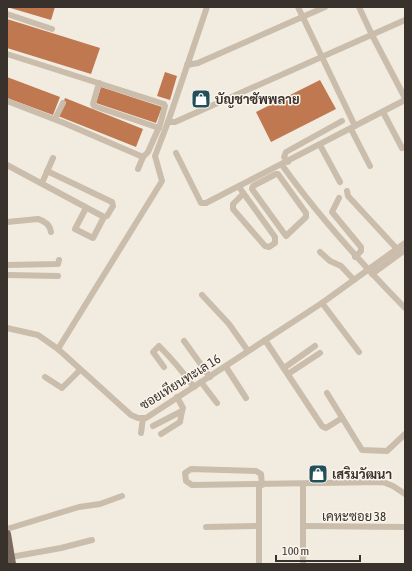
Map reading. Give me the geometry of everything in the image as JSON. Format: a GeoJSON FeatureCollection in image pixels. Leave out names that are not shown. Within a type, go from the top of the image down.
{"type":"FeatureCollection","features":[{"type":"Feature","properties":{"kind":"main road"},"geometry":{"type":"LineString","coordinates":[[7,534],[12,560]]}},
{"type":"Feature","properties":{"kind":"street"},"geometry":{"type":"LineString","coordinates":[[58,349],[162,181],[155,156],[207,7]]}},
{"type":"Feature","properties":{"kind":"street"},"geometry":{"type":"LineString","coordinates":[[298,7],[370,166]]}},
{"type":"Feature","properties":{"kind":"street"},"geometry":{"type":"LineString","coordinates":[[187,65],[198,63],[325,7]]}},
{"type":"Feature","properties":{"kind":"street"},"geometry":{"type":"LineString","coordinates":[[176,153],[203,204],[285,164],[405,99],[359,7]]}},
{"type":"Feature","properties":{"kind":"street"},"geometry":{"type":"LineString","coordinates":[[7,14],[52,29]]}},
{"type":"Feature","properties":{"kind":"street"},"geometry":{"type":"LineString","coordinates":[[168,122],[175,122],[321,59],[405,20]]}},
{"type":"Feature","properties":{"kind":"street"},"geometry":{"type":"LineString","coordinates":[[7,54],[164,104],[166,106],[159,128],[138,169]]}},
{"type":"Feature","properties":{"kind":"street"},"geometry":{"type":"LineString","coordinates":[[99,83],[92,104],[94,106],[159,128]]}},
{"type":"Feature","properties":{"kind":"street"},"geometry":{"type":"LineString","coordinates":[[7,101],[55,119],[143,157]]}},
{"type":"Feature","properties":{"kind":"street"},"geometry":{"type":"LineString","coordinates":[[55,119],[63,103]]}},
{"type":"Feature","properties":{"kind":"street"},"geometry":{"type":"LineString","coordinates":[[383,112],[402,148]]}},
{"type":"Feature","properties":{"kind":"street"},"geometry":{"type":"LineString","coordinates":[[342,121],[286,152],[284,157],[285,164],[293,181],[355,257],[405,308]]}},
{"type":"Feature","properties":{"kind":"street"},"geometry":{"type":"LineString","coordinates":[[320,145],[340,182]]}},
{"type":"Feature","properties":{"kind":"street"},"geometry":{"type":"LineString","coordinates":[[42,183],[53,158]]}},
{"type":"Feature","properties":{"kind":"street"},"geometry":{"type":"LineString","coordinates":[[7,165],[104,217]]}},
{"type":"Feature","properties":{"kind":"street"},"geometry":{"type":"LineString","coordinates":[[47,171],[112,202],[111,209],[107,216],[104,217],[95,237],[91,238],[77,230],[76,227],[86,208]]}},
{"type":"Feature","properties":{"kind":"street"},"geometry":{"type":"LineString","coordinates":[[276,174],[287,186],[306,215],[290,234],[286,236],[252,187],[276,174]]}},
{"type":"Feature","properties":{"kind":"street"},"geometry":{"type":"LineString","coordinates":[[287,186],[293,181]]}},
{"type":"Feature","properties":{"kind":"street"},"geometry":{"type":"LineString","coordinates":[[239,187],[274,237],[275,243],[268,247],[265,246],[233,209],[233,204],[243,194]]}},
{"type":"Feature","properties":{"kind":"street"},"geometry":{"type":"LineString","coordinates":[[347,191],[348,196],[397,249]]}},
{"type":"Feature","properties":{"kind":"street"},"geometry":{"type":"LineString","coordinates":[[339,198],[332,212],[361,247],[361,252],[355,257]]}},
{"type":"Feature","properties":{"kind":"street"},"geometry":{"type":"LineString","coordinates":[[7,222],[38,219],[43,220],[50,227],[51,232]]}},
{"type":"Feature","properties":{"kind":"street"},"geometry":{"type":"LineString","coordinates":[[370,272],[405,243]]}},
{"type":"Feature","properties":{"kind":"street"},"geometry":{"type":"LineString","coordinates":[[370,272],[405,250]]}},
{"type":"Feature","properties":{"kind":"street"},"geometry":{"type":"LineString","coordinates":[[320,252],[330,261],[341,266],[354,280]]}},
{"type":"Feature","properties":{"kind":"street"},"geometry":{"type":"LineString","coordinates":[[7,265],[58,264],[59,260]]}},
{"type":"Feature","properties":{"kind":"street","name":"ซอยเทียนทะเล 16"},"geometry":{"type":"LineString","coordinates":[[7,328],[38,336],[58,349],[131,415],[143,418],[226,367],[354,280],[370,272]]}},
{"type":"Feature","properties":{"kind":"street"},"geometry":{"type":"LineString","coordinates":[[7,275],[58,276]]}},
{"type":"Feature","properties":{"kind":"street"},"geometry":{"type":"LineString","coordinates":[[202,295],[229,324],[248,351]]}},
{"type":"Feature","properties":{"kind":"street"},"geometry":{"type":"LineString","coordinates":[[322,303],[359,352]]}},
{"type":"Feature","properties":{"kind":"street"},"geometry":{"type":"LineString","coordinates":[[265,340],[322,426],[326,428],[342,418]]}},
{"type":"Feature","properties":{"kind":"street"},"geometry":{"type":"LineString","coordinates":[[184,341],[210,377]]}},
{"type":"Feature","properties":{"kind":"street"},"geometry":{"type":"LineString","coordinates":[[164,367],[153,352],[159,346],[172,362],[179,366],[194,387]]}},
{"type":"Feature","properties":{"kind":"street"},"geometry":{"type":"LineString","coordinates":[[284,368],[315,346]]}},
{"type":"Feature","properties":{"kind":"street"},"geometry":{"type":"LineString","coordinates":[[288,374],[320,353]]}},
{"type":"Feature","properties":{"kind":"street"},"geometry":{"type":"LineString","coordinates":[[226,367],[246,398]]}},
{"type":"Feature","properties":{"kind":"street"},"geometry":{"type":"LineString","coordinates":[[46,377],[62,388],[80,370]]}},
{"type":"Feature","properties":{"kind":"street"},"geometry":{"type":"LineString","coordinates":[[201,382],[216,403]]}},
{"type":"Feature","properties":{"kind":"street"},"geometry":{"type":"LineString","coordinates":[[327,393],[362,450],[386,451],[405,434]]}},
{"type":"Feature","properties":{"kind":"street"},"geometry":{"type":"LineString","coordinates":[[161,434],[180,422],[183,408],[177,397]]}},
{"type":"Feature","properties":{"kind":"street"},"geometry":{"type":"LineString","coordinates":[[153,426],[182,411]]}},
{"type":"Feature","properties":{"kind":"street"},"geometry":{"type":"LineString","coordinates":[[141,433],[143,418]]}},
{"type":"Feature","properties":{"kind":"street"},"geometry":{"type":"LineString","coordinates":[[259,564],[259,526],[260,485],[261,474],[256,471],[191,469],[185,473],[186,481],[192,485],[260,485],[383,482],[394,486],[405,494]]}},
{"type":"Feature","properties":{"kind":"street"},"geometry":{"type":"LineString","coordinates":[[303,484],[303,564]]}},
{"type":"Feature","properties":{"kind":"street"},"geometry":{"type":"LineString","coordinates":[[7,529],[79,507],[100,504],[122,496]]}},
{"type":"Feature","properties":{"kind":"street"},"geometry":{"type":"LineString","coordinates":[[206,527],[259,526]]}},
{"type":"Feature","properties":{"kind":"street","name":"เคหะซอย 38"},"geometry":{"type":"LineString","coordinates":[[303,526],[405,527]]}},
{"type":"Feature","properties":{"kind":"street"},"geometry":{"type":"LineString","coordinates":[[12,560],[92,540]]}},
{"type":"Feature","properties":{"kind":"building"},"geometry":{"type":"Polygon","coordinates":[[[7,7],[55,7],[51,20],[7,7]]]}},
{"type":"Feature","properties":{"kind":"building"},"geometry":{"type":"Polygon","coordinates":[[[7,19],[100,48],[91,74],[7,48],[7,19]]]}},
{"type":"Feature","properties":{"kind":"building"},"geometry":{"type":"Polygon","coordinates":[[[165,72],[177,76],[170,100],[157,96],[165,72]]]}},
{"type":"Feature","properties":{"kind":"building"},"geometry":{"type":"Polygon","coordinates":[[[7,77],[60,97],[53,115],[7,98],[7,77]]]}},
{"type":"Feature","properties":{"kind":"building"},"geometry":{"type":"Polygon","coordinates":[[[320,80],[336,109],[271,142],[256,112],[320,80]]]}},
{"type":"Feature","properties":{"kind":"building"},"geometry":{"type":"Polygon","coordinates":[[[101,87],[162,107],[156,123],[96,103],[101,87]]]}},
{"type":"Feature","properties":{"kind":"building"},"geometry":{"type":"Polygon","coordinates":[[[65,98],[143,129],[136,147],[58,116],[65,98]]]}},
{"type":"Feature","properties":{"kind":"place","name":"บัญชาซัพพลาย"},"geometry":{"type":"Point","coordinates":[201,99]}},
{"type":"Feature","properties":{"kind":"place","name":"เสริมวัฒนา"},"geometry":{"type":"Point","coordinates":[318,474]}}]}
